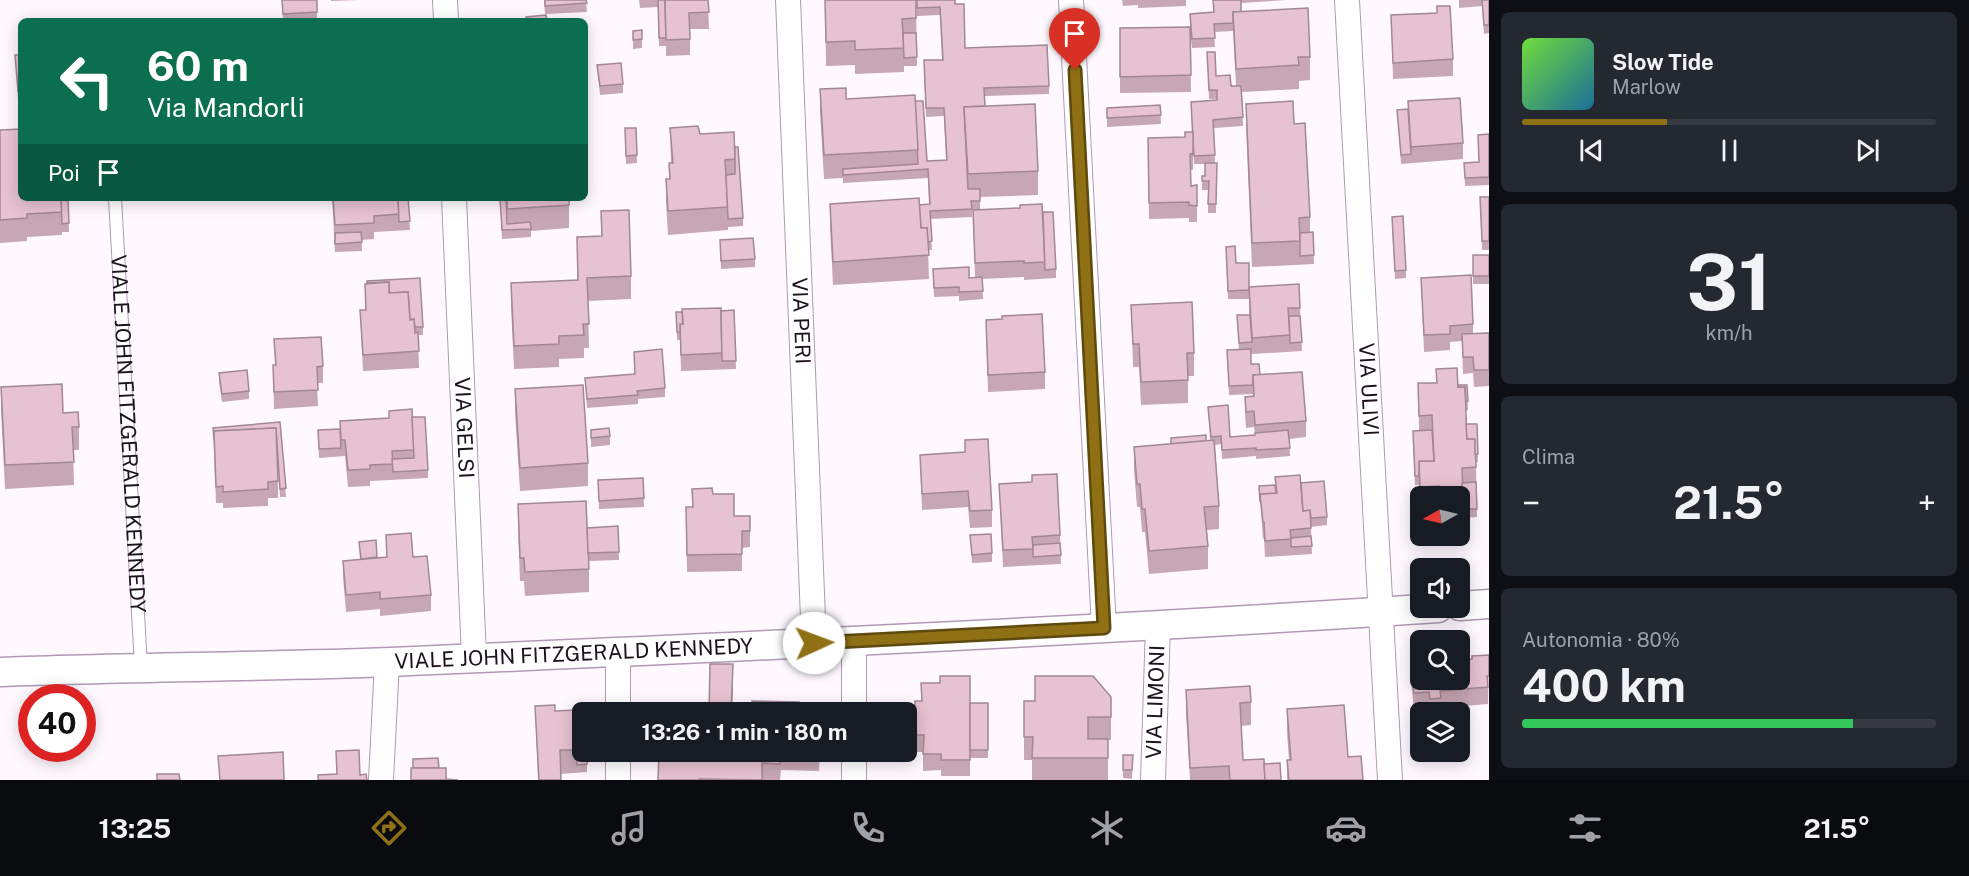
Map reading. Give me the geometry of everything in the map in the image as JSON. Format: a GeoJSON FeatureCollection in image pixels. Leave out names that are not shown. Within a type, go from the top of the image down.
{"type":"FeatureCollection","features":[{"type":"Feature","properties":{"kind":"street"},"geometry":{"type":"LineString","coordinates":[[445,0],[446,18]]}},
{"type":"Feature","properties":{"kind":"street","name":"VIA PERI"},"geometry":{"type":"LineString","coordinates":[[788,0],[814,643]]}},
{"type":"Feature","properties":{"kind":"street"},"geometry":{"type":"LineString","coordinates":[[1071,0],[1104,628]]}},
{"type":"Feature","properties":{"kind":"street","name":"VIA ULIVI"},"geometry":{"type":"LineString","coordinates":[[1347,0],[1390,780]]}},
{"type":"Feature","properties":{"kind":"street","name":"VIA GELSI"},"geometry":{"type":"LineString","coordinates":[[454,201],[474,657]]}},
{"type":"Feature","properties":{"kind":"street"},"geometry":{"type":"LineString","coordinates":[[1470,605],[1489,604]]}},
{"type":"Feature","properties":{"kind":"street","name":"VIALE JOHN FITZGERALD KENNEDY"},"geometry":{"type":"LineString","coordinates":[[0,672],[387,662],[854,641],[1410,609]]}},
{"type":"Feature","properties":{"kind":"street","name":"VIA LIMONI"},"geometry":{"type":"LineString","coordinates":[[1153,780],[1158,625]]}},
{"type":"Feature","properties":{"kind":"street"},"geometry":{"type":"LineString","coordinates":[[854,641],[854,702]]}},
{"type":"Feature","properties":{"kind":"street"},"geometry":{"type":"LineString","coordinates":[[618,651],[618,702]]}},
{"type":"Feature","properties":{"kind":"street"},"geometry":{"type":"LineString","coordinates":[[381,780],[387,662]]}},
{"type":"Feature","properties":{"kind":"street"},"geometry":{"type":"LineString","coordinates":[[618,762],[618,780]]}},
{"type":"Feature","properties":{"kind":"street"},"geometry":{"type":"LineString","coordinates":[[854,762],[854,780]]}},
{"type":"Feature","properties":{"kind":"lane","name":"VIALE JOHN FITZGERALD KENNEDY"},"geometry":{"type":"LineString","coordinates":[[115,201],[141,667]]}},
{"type":"Feature","properties":{"kind":"building"},"geometry":{"type":"Polygon","coordinates":[[[282,0],[317,0],[317,12],[283,14],[282,0]]]}},
{"type":"Feature","properties":{"kind":"building"},"geometry":{"type":"Polygon","coordinates":[[[545,0],[586,0],[587,3],[545,6],[545,0]]]}},
{"type":"Feature","properties":{"kind":"building"},"geometry":{"type":"Polygon","coordinates":[[[658,0],[665,0],[666,38],[659,38],[658,0]]]}},
{"type":"Feature","properties":{"kind":"building"},"geometry":{"type":"Polygon","coordinates":[[[665,0],[708,0],[709,12],[689,13],[690,39],[666,40],[665,0]]]}},
{"type":"Feature","properties":{"kind":"building"},"geometry":{"type":"Polygon","coordinates":[[[825,0],[916,0],[916,18],[902,19],[904,48],[855,50],[855,41],[826,42],[825,0]]]}},
{"type":"Feature","properties":{"kind":"building"},"geometry":{"type":"Polygon","coordinates":[[[917,0],[955,0],[955,4],[964,4],[965,48],[1047,45],[1049,86],[984,88],[985,106],[964,107],[968,189],[980,189],[980,201],[971,201],[972,209],[930,211],[932,241],[928,242],[927,228],[921,228],[919,205],[930,204],[928,169],[843,175],[843,169],[918,164],[915,101],[923,101],[927,161],[947,160],[944,108],[926,108],[924,60],[943,60],[940,7],[917,8],[917,0]]]}},
{"type":"Feature","properties":{"kind":"building"},"geometry":{"type":"Polygon","coordinates":[[[1213,0],[1241,0],[1241,12],[1233,12],[1233,23],[1214,24],[1215,38],[1192,39],[1190,14],[1214,12],[1213,0]]]}},
{"type":"Feature","properties":{"kind":"building"},"geometry":{"type":"Polygon","coordinates":[[[1482,0],[1489,0],[1489,25],[1484,25],[1482,0]]]}},
{"type":"Feature","properties":{"kind":"building"},"geometry":{"type":"Polygon","coordinates":[[[1437,6],[1450,6],[1453,59],[1393,63],[1391,15],[1437,13],[1437,6]]]}},
{"type":"Feature","properties":{"kind":"building"},"geometry":{"type":"Polygon","coordinates":[[[1308,8],[1310,57],[1298,57],[1299,65],[1236,69],[1233,12],[1308,8]]]}},
{"type":"Feature","properties":{"kind":"building"},"geometry":{"type":"Polygon","coordinates":[[[546,15],[547,18],[526,18],[546,15]]]}},
{"type":"Feature","properties":{"kind":"building"},"geometry":{"type":"Polygon","coordinates":[[[1190,27],[1191,75],[1120,77],[1120,28],[1190,27]]]}},
{"type":"Feature","properties":{"kind":"building"},"geometry":{"type":"Polygon","coordinates":[[[642,30],[642,39],[633,40],[633,31],[642,30]]]}},
{"type":"Feature","properties":{"kind":"building"},"geometry":{"type":"Polygon","coordinates":[[[903,33],[916,33],[917,57],[904,58],[903,33]]]}},
{"type":"Feature","properties":{"kind":"building"},"geometry":{"type":"Polygon","coordinates":[[[1207,52],[1215,52],[1216,76],[1230,75],[1231,86],[1241,86],[1243,117],[1213,120],[1215,155],[1194,156],[1191,102],[1217,100],[1217,90],[1209,90],[1207,52]]]}},
{"type":"Feature","properties":{"kind":"building"},"geometry":{"type":"Polygon","coordinates":[[[15,55],[18,55],[18,91],[15,55]]]}},
{"type":"Feature","properties":{"kind":"building"},"geometry":{"type":"Polygon","coordinates":[[[621,63],[623,84],[600,86],[597,65],[621,63]]]}},
{"type":"Feature","properties":{"kind":"building"},"geometry":{"type":"Polygon","coordinates":[[[846,88],[846,99],[915,95],[918,150],[824,155],[820,89],[846,88]]]}},
{"type":"Feature","properties":{"kind":"building"},"geometry":{"type":"Polygon","coordinates":[[[1460,98],[1463,143],[1411,147],[1408,101],[1460,98]]]}},
{"type":"Feature","properties":{"kind":"building"},"geometry":{"type":"Polygon","coordinates":[[[1293,101],[1294,124],[1305,123],[1310,217],[1299,218],[1300,241],[1252,243],[1246,104],[1293,101]]]}},
{"type":"Feature","properties":{"kind":"building"},"geometry":{"type":"Polygon","coordinates":[[[1035,104],[1038,171],[968,174],[964,107],[1035,104]]]}},
{"type":"Feature","properties":{"kind":"building"},"geometry":{"type":"Polygon","coordinates":[[[1160,105],[1161,115],[1107,118],[1107,108],[1160,105]]]}},
{"type":"Feature","properties":{"kind":"building"},"geometry":{"type":"Polygon","coordinates":[[[1408,109],[1411,154],[1401,155],[1397,110],[1408,109]]]}},
{"type":"Feature","properties":{"kind":"building"},"geometry":{"type":"Polygon","coordinates":[[[698,126],[700,134],[734,132],[735,159],[725,160],[728,207],[668,211],[666,179],[670,179],[669,163],[673,163],[670,128],[698,126]]]}},
{"type":"Feature","properties":{"kind":"building"},"geometry":{"type":"Polygon","coordinates":[[[625,128],[636,128],[637,155],[626,156],[625,128]]]}},
{"type":"Feature","properties":{"kind":"building"},"geometry":{"type":"Polygon","coordinates":[[[18,129],[18,201],[61,201],[62,212],[27,214],[27,218],[0,220],[0,130],[18,129]]]}},
{"type":"Feature","properties":{"kind":"building"},"geometry":{"type":"Polygon","coordinates":[[[1185,132],[1193,132],[1193,154],[1190,154],[1191,186],[1197,185],[1197,206],[1189,205],[1189,202],[1149,203],[1148,138],[1185,137],[1185,132]]]}},
{"type":"Feature","properties":{"kind":"building"},"geometry":{"type":"Polygon","coordinates":[[[1489,134],[1489,177],[1465,178],[1464,163],[1479,162],[1478,135],[1489,134]]]}},
{"type":"Feature","properties":{"kind":"building"},"geometry":{"type":"Polygon","coordinates":[[[735,147],[738,147],[743,218],[728,219],[726,175],[735,174],[735,147]]]}},
{"type":"Feature","properties":{"kind":"building"},"geometry":{"type":"Polygon","coordinates":[[[1205,163],[1217,163],[1216,204],[1208,204],[1209,181],[1202,181],[1202,176],[1205,176],[1205,163]]]}},
{"type":"Feature","properties":{"kind":"building"},"geometry":{"type":"Polygon","coordinates":[[[1480,197],[1489,197],[1489,241],[1482,241],[1480,197]]]}},
{"type":"Feature","properties":{"kind":"building"},"geometry":{"type":"Polygon","coordinates":[[[919,198],[921,228],[927,228],[929,255],[833,262],[830,204],[919,198]]]}},
{"type":"Feature","properties":{"kind":"building"},"geometry":{"type":"Polygon","coordinates":[[[61,201],[68,201],[69,223],[62,224],[61,201]]]}},
{"type":"Feature","properties":{"kind":"building"},"geometry":{"type":"Polygon","coordinates":[[[333,201],[398,201],[399,214],[374,216],[374,223],[335,225],[333,201]]]}},
{"type":"Feature","properties":{"kind":"building"},"geometry":{"type":"Polygon","coordinates":[[[398,201],[408,201],[410,221],[399,222],[398,201]]]}},
{"type":"Feature","properties":{"kind":"building"},"geometry":{"type":"Polygon","coordinates":[[[500,201],[506,201],[507,224],[530,222],[531,229],[502,230],[500,201]]]}},
{"type":"Feature","properties":{"kind":"building"},"geometry":{"type":"Polygon","coordinates":[[[507,201],[569,201],[569,205],[507,209],[507,201]]]}},
{"type":"Feature","properties":{"kind":"building"},"geometry":{"type":"Polygon","coordinates":[[[1042,204],[1045,262],[975,263],[973,210],[1020,208],[1020,205],[1042,204]]]}},
{"type":"Feature","properties":{"kind":"building"},"geometry":{"type":"Polygon","coordinates":[[[629,210],[631,276],[587,278],[589,324],[583,324],[584,335],[559,336],[559,344],[514,346],[511,283],[578,280],[577,237],[602,236],[601,211],[629,210]]]}},
{"type":"Feature","properties":{"kind":"building"},"geometry":{"type":"Polygon","coordinates":[[[1043,212],[1053,212],[1056,269],[1045,270],[1043,212]]]}},
{"type":"Feature","properties":{"kind":"building"},"geometry":{"type":"Polygon","coordinates":[[[1403,216],[1406,270],[1395,271],[1392,217],[1403,216]]]}},
{"type":"Feature","properties":{"kind":"building"},"geometry":{"type":"Polygon","coordinates":[[[361,232],[362,242],[335,244],[335,233],[361,232]]]}},
{"type":"Feature","properties":{"kind":"building"},"geometry":{"type":"Polygon","coordinates":[[[1313,232],[1314,255],[1300,256],[1300,233],[1313,232]]]}},
{"type":"Feature","properties":{"kind":"building"},"geometry":{"type":"Polygon","coordinates":[[[753,238],[755,259],[721,261],[720,240],[753,238]]]}},
{"type":"Feature","properties":{"kind":"building"},"geometry":{"type":"Polygon","coordinates":[[[1235,246],[1236,263],[1249,263],[1249,290],[1228,291],[1226,247],[1235,246]]]}},
{"type":"Feature","properties":{"kind":"building"},"geometry":{"type":"Polygon","coordinates":[[[1473,255],[1489,255],[1489,276],[1473,276],[1473,255]]]}},
{"type":"Feature","properties":{"kind":"building"},"geometry":{"type":"Polygon","coordinates":[[[969,267],[969,278],[982,277],[983,291],[959,292],[959,287],[934,288],[933,269],[969,267]]]}},
{"type":"Feature","properties":{"kind":"building"},"geometry":{"type":"Polygon","coordinates":[[[1471,275],[1473,324],[1450,326],[1450,334],[1424,335],[1421,278],[1471,275]]]}},
{"type":"Feature","properties":{"kind":"building"},"geometry":{"type":"Polygon","coordinates":[[[420,278],[423,327],[415,327],[414,319],[410,320],[408,292],[389,293],[389,282],[367,283],[367,281],[420,278]]]}},
{"type":"Feature","properties":{"kind":"building"},"geometry":{"type":"Polygon","coordinates":[[[389,282],[389,293],[408,292],[410,320],[414,319],[415,333],[418,332],[419,351],[363,355],[360,310],[366,310],[365,284],[389,282]]]}},
{"type":"Feature","properties":{"kind":"building"},"geometry":{"type":"Polygon","coordinates":[[[1299,284],[1300,308],[1288,308],[1290,335],[1252,338],[1249,287],[1299,284]]]}},
{"type":"Feature","properties":{"kind":"building"},"geometry":{"type":"Polygon","coordinates":[[[1192,302],[1194,353],[1187,353],[1188,380],[1141,382],[1139,344],[1133,344],[1131,305],[1192,302]]]}},
{"type":"Feature","properties":{"kind":"building"},"geometry":{"type":"Polygon","coordinates":[[[721,308],[722,353],[681,355],[682,309],[721,308]]]}},
{"type":"Feature","properties":{"kind":"building"},"geometry":{"type":"Polygon","coordinates":[[[734,310],[736,361],[722,361],[721,311],[734,310]]]}},
{"type":"Feature","properties":{"kind":"building"},"geometry":{"type":"Polygon","coordinates":[[[676,312],[682,312],[683,324],[680,324],[680,332],[677,332],[676,312]]]}},
{"type":"Feature","properties":{"kind":"building"},"geometry":{"type":"Polygon","coordinates":[[[1042,314],[1045,372],[988,375],[986,320],[1002,319],[1002,316],[1042,314]]]}},
{"type":"Feature","properties":{"kind":"building"},"geometry":{"type":"Polygon","coordinates":[[[1237,315],[1250,315],[1252,342],[1239,343],[1237,315]]]}},
{"type":"Feature","properties":{"kind":"building"},"geometry":{"type":"Polygon","coordinates":[[[1289,316],[1300,316],[1302,342],[1290,343],[1289,316]]]}},
{"type":"Feature","properties":{"kind":"building"},"geometry":{"type":"Polygon","coordinates":[[[1489,333],[1489,370],[1474,370],[1473,357],[1463,357],[1462,334],[1489,333]]]}},
{"type":"Feature","properties":{"kind":"building"},"geometry":{"type":"Polygon","coordinates":[[[321,337],[323,366],[317,367],[318,390],[274,392],[273,365],[276,365],[274,339],[321,337]]]}},
{"type":"Feature","properties":{"kind":"building"},"geometry":{"type":"Polygon","coordinates":[[[662,349],[665,388],[637,391],[638,395],[587,399],[585,378],[635,374],[634,352],[662,349]]]}},
{"type":"Feature","properties":{"kind":"building"},"geometry":{"type":"Polygon","coordinates":[[[1251,349],[1251,364],[1259,364],[1260,375],[1253,375],[1253,385],[1229,386],[1227,350],[1251,349]]]}},
{"type":"Feature","properties":{"kind":"building"},"geometry":{"type":"Polygon","coordinates":[[[1457,368],[1458,387],[1465,387],[1467,439],[1475,439],[1476,467],[1462,468],[1463,486],[1420,486],[1419,461],[1434,461],[1432,415],[1419,416],[1418,383],[1437,383],[1436,369],[1457,368]]]}},
{"type":"Feature","properties":{"kind":"building"},"geometry":{"type":"Polygon","coordinates":[[[247,370],[249,391],[222,394],[219,373],[247,370]]]}},
{"type":"Feature","properties":{"kind":"building"},"geometry":{"type":"Polygon","coordinates":[[[1302,372],[1306,421],[1255,425],[1254,411],[1246,412],[1245,397],[1254,396],[1253,375],[1302,372]]]}},
{"type":"Feature","properties":{"kind":"building"},"geometry":{"type":"Polygon","coordinates":[[[62,384],[63,413],[78,412],[79,427],[72,427],[74,462],[5,465],[1,387],[62,384]]]}},
{"type":"Feature","properties":{"kind":"building"},"geometry":{"type":"Polygon","coordinates":[[[583,385],[588,463],[520,468],[515,389],[583,385]]]}},
{"type":"Feature","properties":{"kind":"building"},"geometry":{"type":"Polygon","coordinates":[[[1458,385],[1467,385],[1468,401],[1466,402],[1465,387],[1458,387],[1458,385]]]}},
{"type":"Feature","properties":{"kind":"building"},"geometry":{"type":"Polygon","coordinates":[[[1228,405],[1230,437],[1288,430],[1290,448],[1222,450],[1221,436],[1211,437],[1208,407],[1228,405]]]}},
{"type":"Feature","properties":{"kind":"building"},"geometry":{"type":"Polygon","coordinates":[[[412,409],[414,450],[392,451],[393,464],[370,465],[370,469],[348,470],[345,440],[341,440],[340,421],[389,418],[389,411],[412,409]]]}},
{"type":"Feature","properties":{"kind":"building"},"geometry":{"type":"Polygon","coordinates":[[[412,417],[425,417],[428,470],[393,472],[392,459],[414,458],[412,417]]]}},
{"type":"Feature","properties":{"kind":"building"},"geometry":{"type":"Polygon","coordinates":[[[280,422],[286,488],[280,489],[276,428],[214,431],[214,439],[213,428],[280,422]]]}},
{"type":"Feature","properties":{"kind":"building"},"geometry":{"type":"Polygon","coordinates":[[[1466,424],[1477,424],[1478,454],[1475,454],[1475,439],[1467,439],[1466,424]]]}},
{"type":"Feature","properties":{"kind":"building"},"geometry":{"type":"Polygon","coordinates":[[[276,428],[278,481],[268,482],[268,489],[223,492],[223,486],[216,487],[214,431],[276,428]]]}},
{"type":"Feature","properties":{"kind":"building"},"geometry":{"type":"Polygon","coordinates":[[[609,428],[610,436],[591,438],[591,430],[609,428]]]}},
{"type":"Feature","properties":{"kind":"building"},"geometry":{"type":"Polygon","coordinates":[[[340,429],[341,448],[319,449],[318,430],[340,429]]]}},
{"type":"Feature","properties":{"kind":"building"},"geometry":{"type":"Polygon","coordinates":[[[1432,430],[1434,461],[1419,461],[1419,476],[1415,476],[1413,431],[1432,430]]]}},
{"type":"Feature","properties":{"kind":"building"},"geometry":{"type":"Polygon","coordinates":[[[1206,435],[1206,441],[1171,444],[1171,438],[1206,435]]]}},
{"type":"Feature","properties":{"kind":"building"},"geometry":{"type":"Polygon","coordinates":[[[988,439],[992,510],[970,511],[968,491],[922,494],[920,455],[965,452],[965,440],[988,439]]]}},
{"type":"Feature","properties":{"kind":"building"},"geometry":{"type":"Polygon","coordinates":[[[1214,440],[1219,506],[1204,507],[1208,546],[1149,551],[1145,509],[1142,509],[1140,484],[1137,484],[1134,447],[1214,440]]]}},
{"type":"Feature","properties":{"kind":"building"},"geometry":{"type":"Polygon","coordinates":[[[1057,474],[1060,535],[1032,537],[1033,549],[1003,550],[999,484],[1032,482],[1032,475],[1057,474]]]}},
{"type":"Feature","properties":{"kind":"building"},"geometry":{"type":"Polygon","coordinates":[[[1300,475],[1303,511],[1310,510],[1311,528],[1290,530],[1291,539],[1265,541],[1260,494],[1277,493],[1275,477],[1300,475]]]}},
{"type":"Feature","properties":{"kind":"building"},"geometry":{"type":"Polygon","coordinates":[[[643,478],[644,498],[599,501],[598,480],[643,478]]]}},
{"type":"Feature","properties":{"kind":"building"},"geometry":{"type":"Polygon","coordinates":[[[1324,481],[1327,517],[1311,518],[1310,510],[1303,511],[1301,483],[1324,481]]]}},
{"type":"Feature","properties":{"kind":"building"},"geometry":{"type":"Polygon","coordinates":[[[1476,482],[1477,509],[1470,509],[1470,486],[1462,486],[1462,483],[1476,482]]]}},
{"type":"Feature","properties":{"kind":"building"},"geometry":{"type":"Polygon","coordinates":[[[1275,485],[1276,493],[1260,494],[1260,502],[1259,486],[1275,485]]]}},
{"type":"Feature","properties":{"kind":"building"},"geometry":{"type":"Polygon","coordinates":[[[712,488],[713,494],[734,494],[734,516],[750,516],[750,531],[742,531],[742,554],[687,555],[686,507],[693,507],[692,489],[712,488]]]}},
{"type":"Feature","properties":{"kind":"building"},"geometry":{"type":"Polygon","coordinates":[[[586,501],[589,569],[525,572],[524,558],[520,558],[518,504],[586,501]]]}},
{"type":"Feature","properties":{"kind":"building"},"geometry":{"type":"Polygon","coordinates":[[[618,526],[619,552],[588,553],[587,528],[618,526]]]}},
{"type":"Feature","properties":{"kind":"building"},"geometry":{"type":"Polygon","coordinates":[[[411,533],[413,557],[427,556],[431,595],[380,599],[380,592],[346,595],[343,561],[387,557],[386,535],[411,533]]]}},
{"type":"Feature","properties":{"kind":"building"},"geometry":{"type":"Polygon","coordinates":[[[991,534],[992,553],[972,555],[970,535],[991,534]]]}},
{"type":"Feature","properties":{"kind":"building"},"geometry":{"type":"Polygon","coordinates":[[[1311,536],[1312,546],[1291,547],[1291,538],[1311,536]]]}},
{"type":"Feature","properties":{"kind":"building"},"geometry":{"type":"Polygon","coordinates":[[[376,540],[377,557],[361,559],[359,542],[376,540]]]}},
{"type":"Feature","properties":{"kind":"building"},"geometry":{"type":"Polygon","coordinates":[[[1060,543],[1061,555],[1033,557],[1033,545],[1060,543]]]}},
{"type":"Feature","properties":{"kind":"building"},"geometry":{"type":"Polygon","coordinates":[[[1489,655],[1488,687],[1470,688],[1470,659],[1472,656],[1489,655]]]}},
{"type":"Feature","properties":{"kind":"building"},"geometry":{"type":"Polygon","coordinates":[[[710,664],[733,664],[731,702],[709,702],[710,664]]]}},
{"type":"Feature","properties":{"kind":"building"},"geometry":{"type":"Polygon","coordinates":[[[940,676],[970,676],[970,760],[941,760],[941,754],[923,754],[924,735],[917,735],[917,702],[915,701],[922,701],[921,683],[940,683],[940,676]]]}},
{"type":"Feature","properties":{"kind":"building"},"geometry":{"type":"Polygon","coordinates":[[[1035,676],[1093,676],[1111,697],[1111,717],[1088,717],[1088,739],[1108,739],[1108,758],[1032,758],[1033,737],[1024,737],[1024,701],[1035,701],[1035,676]]]}},
{"type":"Feature","properties":{"kind":"building"},"geometry":{"type":"Polygon","coordinates":[[[1250,686],[1251,702],[1240,703],[1243,760],[1264,759],[1265,780],[1230,780],[1229,766],[1190,768],[1186,690],[1250,686]]]}},
{"type":"Feature","properties":{"kind":"building"},"geometry":{"type":"Polygon","coordinates":[[[1414,690],[1452,690],[1440,691],[1441,698],[1430,699],[1429,692],[1414,693],[1414,690]]]}},
{"type":"Feature","properties":{"kind":"building"},"geometry":{"type":"Polygon","coordinates":[[[752,701],[799,702],[752,702],[752,701]]]}},
{"type":"Feature","properties":{"kind":"building"},"geometry":{"type":"Polygon","coordinates":[[[970,703],[988,703],[988,750],[970,750],[970,703]]]}},
{"type":"Feature","properties":{"kind":"building"},"geometry":{"type":"Polygon","coordinates":[[[555,705],[555,711],[572,710],[572,750],[560,750],[561,780],[539,780],[535,706],[555,705]]]}},
{"type":"Feature","properties":{"kind":"building"},"geometry":{"type":"Polygon","coordinates":[[[1344,705],[1348,757],[1361,756],[1363,780],[1289,780],[1287,760],[1291,760],[1287,709],[1344,705]]]}},
{"type":"Feature","properties":{"kind":"building"},"geometry":{"type":"Polygon","coordinates":[[[359,750],[360,775],[366,774],[367,780],[318,780],[318,775],[337,774],[336,751],[359,750]]]}},
{"type":"Feature","properties":{"kind":"building"},"geometry":{"type":"Polygon","coordinates":[[[283,752],[284,780],[220,780],[218,756],[283,752]]]}},
{"type":"Feature","properties":{"kind":"building"},"geometry":{"type":"Polygon","coordinates":[[[1123,755],[1133,755],[1132,770],[1123,770],[1123,755]]]}},
{"type":"Feature","properties":{"kind":"building"},"geometry":{"type":"Polygon","coordinates":[[[438,758],[439,768],[413,768],[413,759],[438,758]]]}},
{"type":"Feature","properties":{"kind":"building"},"geometry":{"type":"Polygon","coordinates":[[[577,762],[587,762],[587,764],[577,765],[577,762]]]}},
{"type":"Feature","properties":{"kind":"building"},"geometry":{"type":"Polygon","coordinates":[[[659,762],[780,762],[780,764],[762,763],[762,780],[658,780],[659,762]]]}},
{"type":"Feature","properties":{"kind":"building"},"geometry":{"type":"Polygon","coordinates":[[[1280,763],[1281,780],[1265,780],[1264,764],[1280,763]]]}},
{"type":"Feature","properties":{"kind":"building"},"geometry":{"type":"Polygon","coordinates":[[[411,768],[446,768],[446,779],[458,780],[411,780],[411,768]]]}},
{"type":"Feature","properties":{"kind":"building"},"geometry":{"type":"Polygon","coordinates":[[[157,774],[179,774],[180,780],[157,780],[157,774]]]}},
{"type":"Feature","properties":{"kind":"route"},"geometry":{"type":"LineString","coordinates":[[814,643],[1104,628],[1075,70]]}}]}
